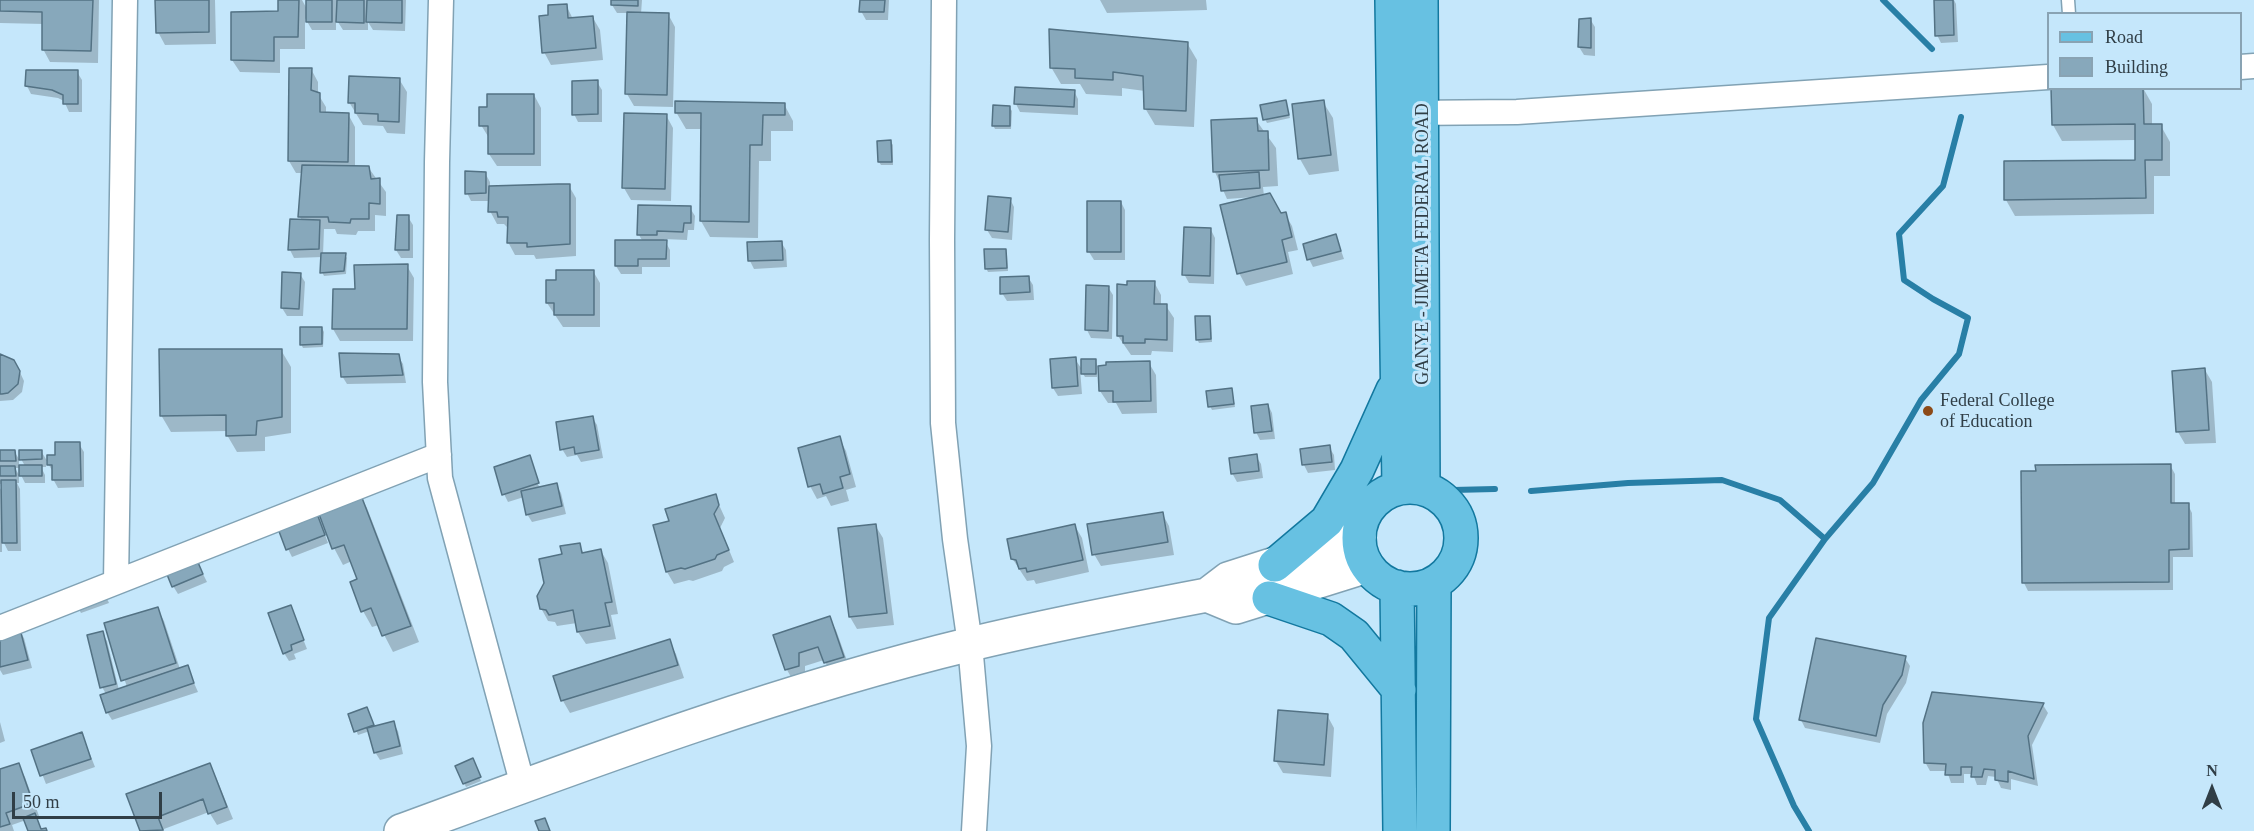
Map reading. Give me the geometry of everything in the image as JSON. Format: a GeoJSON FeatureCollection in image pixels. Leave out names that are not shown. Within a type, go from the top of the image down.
{"type":"FeatureCollection","features":[{"type":"Feature","properties":{"kind":"main road","name":"GANYE - JIMETA FEDERAL ROAD"},"geometry":{"type":"LineString","coordinates":[[1392,0],[1408,113],[1411,488]]}},
{"type":"Feature","properties":{"kind":"main road","name":"GANYE - JIMETA FEDERAL ROAD"},"geometry":{"type":"LineString","coordinates":[[1411,488],[1396,383],[1408,113],[1421,0]]}},
{"type":"Feature","properties":{"kind":"main road"},"geometry":{"type":"LineString","coordinates":[[1275,565],[1327,521],[1357,470],[1396,383]]}},
{"type":"Feature","properties":{"kind":"main road"},"geometry":{"type":"LineString","coordinates":[[1411,488],[1445,500],[1453,509],[1462,532],[1459,556],[1444,576],[1422,588],[1397,587],[1381,579],[1363,552],[1362,519],[1368,508],[1377,499],[1411,488]]}},
{"type":"Feature","properties":{"kind":"main road"},"geometry":{"type":"LineString","coordinates":[[1207,595],[1236,607],[1269,598],[1363,552]]}},
{"type":"Feature","properties":{"kind":"main road"},"geometry":{"type":"LineString","coordinates":[[401,831],[523,786],[776,699],[970,644],[1207,595],[1228,579],[1275,565],[1363,552]]}},
{"type":"Feature","properties":{"kind":"main road"},"geometry":{"type":"LineString","coordinates":[[1433,831],[1434,583]]}},
{"type":"Feature","properties":{"kind":"main road"},"geometry":{"type":"LineString","coordinates":[[1397,587],[1400,831]]}},
{"type":"Feature","properties":{"kind":"main road"},"geometry":{"type":"LineString","coordinates":[[1269,598],[1331,619],[1354,635],[1399,690]]}},
{"type":"Feature","properties":{"kind":"street"},"geometry":{"type":"LineString","coordinates":[[116,582],[125,0]]}},
{"type":"Feature","properties":{"kind":"street"},"geometry":{"type":"LineString","coordinates":[[441,0],[436,162],[435,382],[441,478],[523,786]]}},
{"type":"Feature","properties":{"kind":"street"},"geometry":{"type":"LineString","coordinates":[[944,0],[943,423],[955,539],[970,644],[979,746],[974,831]]}},
{"type":"Feature","properties":{"kind":"street"},"geometry":{"type":"LineString","coordinates":[[1408,113],[1528,111],[2047,78]]}},
{"type":"Feature","properties":{"kind":"street"},"geometry":{"type":"LineString","coordinates":[[0,628],[439,455]]}},
{"type":"Feature","properties":{"kind":"building"},"geometry":{"type":"Polygon","coordinates":[[[0,0],[93,0],[91,51],[42,50],[42,12],[0,11],[0,0]]]}},
{"type":"Feature","properties":{"kind":"building"},"geometry":{"type":"Polygon","coordinates":[[[155,0],[209,0],[209,32],[156,33],[155,0]]]}},
{"type":"Feature","properties":{"kind":"building"},"geometry":{"type":"Polygon","coordinates":[[[278,0],[299,0],[298,37],[274,37],[274,61],[231,60],[231,12],[278,11],[278,0]]]}},
{"type":"Feature","properties":{"kind":"building"},"geometry":{"type":"Polygon","coordinates":[[[306,0],[332,0],[332,22],[306,22],[306,0]]]}},
{"type":"Feature","properties":{"kind":"building"},"geometry":{"type":"Polygon","coordinates":[[[337,0],[364,0],[364,23],[336,22],[337,0]]]}},
{"type":"Feature","properties":{"kind":"building"},"geometry":{"type":"Polygon","coordinates":[[[367,0],[402,0],[402,23],[366,22],[367,0]]]}},
{"type":"Feature","properties":{"kind":"building"},"geometry":{"type":"Polygon","coordinates":[[[611,0],[638,0],[638,6],[611,5],[611,0]]]}},
{"type":"Feature","properties":{"kind":"building"},"geometry":{"type":"Polygon","coordinates":[[[860,0],[885,0],[884,12],[859,12],[860,0]]]}},
{"type":"Feature","properties":{"kind":"building"},"geometry":{"type":"Polygon","coordinates":[[[1934,0],[1953,0],[1954,35],[1935,36],[1934,0]]]}},
{"type":"Feature","properties":{"kind":"building"},"geometry":{"type":"Polygon","coordinates":[[[567,4],[568,18],[593,16],[596,48],[542,53],[539,16],[548,15],[548,5],[567,4]]]}},
{"type":"Feature","properties":{"kind":"building"},"geometry":{"type":"Polygon","coordinates":[[[627,12],[669,13],[667,95],[625,94],[627,12]]]}},
{"type":"Feature","properties":{"kind":"building"},"geometry":{"type":"Polygon","coordinates":[[[1591,18],[1591,48],[1578,47],[1579,19],[1591,18]]]}},
{"type":"Feature","properties":{"kind":"building"},"geometry":{"type":"Polygon","coordinates":[[[1049,29],[1188,42],[1186,111],[1144,109],[1143,76],[1113,72],[1113,80],[1075,78],[1075,69],[1050,68],[1049,29]]]}},
{"type":"Feature","properties":{"kind":"building"},"geometry":{"type":"Polygon","coordinates":[[[289,68],[312,68],[311,90],[320,93],[320,112],[349,113],[348,162],[288,161],[289,68]]]}},
{"type":"Feature","properties":{"kind":"building"},"geometry":{"type":"Polygon","coordinates":[[[26,70],[78,70],[78,104],[63,104],[63,95],[52,90],[25,86],[26,70]]]}},
{"type":"Feature","properties":{"kind":"building"},"geometry":{"type":"Polygon","coordinates":[[[349,76],[400,78],[399,122],[378,121],[378,114],[355,113],[355,103],[348,103],[349,76]]]}},
{"type":"Feature","properties":{"kind":"building"},"geometry":{"type":"Polygon","coordinates":[[[598,80],[598,114],[572,115],[572,81],[598,80]]]}},
{"type":"Feature","properties":{"kind":"building"},"geometry":{"type":"Polygon","coordinates":[[[1015,87],[1075,90],[1074,107],[1014,104],[1015,87]]]}},
{"type":"Feature","properties":{"kind":"building"},"geometry":{"type":"Polygon","coordinates":[[[2051,90],[2143,90],[2144,124],[2162,124],[2162,160],[2145,160],[2146,198],[2004,200],[2004,161],[2135,160],[2135,124],[2052,125],[2051,90]]]}},
{"type":"Feature","properties":{"kind":"building"},"geometry":{"type":"Polygon","coordinates":[[[487,94],[534,94],[534,154],[488,154],[488,126],[479,126],[479,107],[487,107],[487,94]]]}},
{"type":"Feature","properties":{"kind":"building"},"geometry":{"type":"Polygon","coordinates":[[[1286,100],[1289,115],[1263,120],[1260,105],[1286,100]]]}},
{"type":"Feature","properties":{"kind":"building"},"geometry":{"type":"Polygon","coordinates":[[[1324,100],[1331,155],[1298,159],[1292,104],[1324,100]]]}},
{"type":"Feature","properties":{"kind":"building"},"geometry":{"type":"Polygon","coordinates":[[[675,101],[785,103],[785,115],[763,115],[762,145],[750,145],[749,222],[700,221],[701,113],[675,113],[675,101]]]}},
{"type":"Feature","properties":{"kind":"building"},"geometry":{"type":"Polygon","coordinates":[[[993,105],[1010,106],[1010,126],[992,126],[993,105]]]}},
{"type":"Feature","properties":{"kind":"building"},"geometry":{"type":"Polygon","coordinates":[[[624,113],[667,114],[665,189],[622,188],[624,113]]]}},
{"type":"Feature","properties":{"kind":"building"},"geometry":{"type":"Polygon","coordinates":[[[1257,118],[1258,131],[1268,131],[1269,170],[1213,172],[1211,120],[1257,118]]]}},
{"type":"Feature","properties":{"kind":"building"},"geometry":{"type":"Polygon","coordinates":[[[891,140],[892,162],[878,162],[877,141],[891,140]]]}},
{"type":"Feature","properties":{"kind":"building"},"geometry":{"type":"Polygon","coordinates":[[[302,165],[369,166],[371,179],[380,178],[380,204],[369,203],[369,219],[351,219],[350,223],[329,222],[328,217],[298,217],[302,165]]]}},
{"type":"Feature","properties":{"kind":"building"},"geometry":{"type":"Polygon","coordinates":[[[465,171],[486,172],[486,193],[465,194],[465,171]]]}},
{"type":"Feature","properties":{"kind":"building"},"geometry":{"type":"Polygon","coordinates":[[[1259,172],[1260,188],[1221,191],[1219,175],[1259,172]]]}},
{"type":"Feature","properties":{"kind":"building"},"geometry":{"type":"Polygon","coordinates":[[[570,184],[570,244],[527,247],[527,243],[507,243],[508,217],[498,217],[497,212],[488,212],[489,186],[570,184]]]}},
{"type":"Feature","properties":{"kind":"building"},"geometry":{"type":"Polygon","coordinates":[[[1270,193],[1281,213],[1286,212],[1292,237],[1282,240],[1287,262],[1237,274],[1220,205],[1270,193]]]}},
{"type":"Feature","properties":{"kind":"building"},"geometry":{"type":"Polygon","coordinates":[[[988,196],[1011,198],[1008,232],[985,230],[988,196]]]}},
{"type":"Feature","properties":{"kind":"building"},"geometry":{"type":"Polygon","coordinates":[[[1087,201],[1121,201],[1121,252],[1087,252],[1087,201]]]}},
{"type":"Feature","properties":{"kind":"building"},"geometry":{"type":"Polygon","coordinates":[[[638,205],[691,206],[691,223],[684,223],[683,232],[657,231],[657,235],[637,235],[638,205]]]}},
{"type":"Feature","properties":{"kind":"building"},"geometry":{"type":"Polygon","coordinates":[[[397,215],[409,215],[409,250],[395,250],[397,215]]]}},
{"type":"Feature","properties":{"kind":"building"},"geometry":{"type":"Polygon","coordinates":[[[290,219],[320,220],[319,249],[288,250],[290,219]]]}},
{"type":"Feature","properties":{"kind":"building"},"geometry":{"type":"Polygon","coordinates":[[[1184,227],[1211,228],[1210,276],[1182,275],[1184,227]]]}},
{"type":"Feature","properties":{"kind":"building"},"geometry":{"type":"Polygon","coordinates":[[[1336,234],[1341,251],[1307,260],[1303,244],[1336,234]]]}},
{"type":"Feature","properties":{"kind":"building"},"geometry":{"type":"Polygon","coordinates":[[[615,240],[667,240],[666,259],[638,259],[638,266],[615,266],[615,240]]]}},
{"type":"Feature","properties":{"kind":"building"},"geometry":{"type":"Polygon","coordinates":[[[782,241],[783,260],[748,261],[747,242],[782,241]]]}},
{"type":"Feature","properties":{"kind":"building"},"geometry":{"type":"Polygon","coordinates":[[[984,249],[1006,249],[1007,268],[985,269],[984,249]]]}},
{"type":"Feature","properties":{"kind":"building"},"geometry":{"type":"Polygon","coordinates":[[[321,253],[346,253],[344,271],[320,273],[321,253]]]}},
{"type":"Feature","properties":{"kind":"building"},"geometry":{"type":"Polygon","coordinates":[[[408,264],[407,329],[332,329],[333,289],[355,289],[354,265],[408,264]]]}},
{"type":"Feature","properties":{"kind":"building"},"geometry":{"type":"Polygon","coordinates":[[[556,270],[594,270],[594,315],[554,315],[554,303],[546,303],[546,280],[556,280],[556,270]]]}},
{"type":"Feature","properties":{"kind":"building"},"geometry":{"type":"Polygon","coordinates":[[[282,272],[301,273],[299,309],[281,308],[282,272]]]}},
{"type":"Feature","properties":{"kind":"building"},"geometry":{"type":"Polygon","coordinates":[[[1029,276],[1030,292],[1000,294],[1000,277],[1029,276]]]}},
{"type":"Feature","properties":{"kind":"building"},"geometry":{"type":"Polygon","coordinates":[[[1127,281],[1155,281],[1154,304],[1167,304],[1167,340],[1145,339],[1145,343],[1123,343],[1123,336],[1117,336],[1117,284],[1127,285],[1127,281]]]}},
{"type":"Feature","properties":{"kind":"building"},"geometry":{"type":"Polygon","coordinates":[[[1086,285],[1109,286],[1108,331],[1085,330],[1086,285]]]}},
{"type":"Feature","properties":{"kind":"building"},"geometry":{"type":"Polygon","coordinates":[[[1195,316],[1210,316],[1211,339],[1196,340],[1195,316]]]}},
{"type":"Feature","properties":{"kind":"building"},"geometry":{"type":"Polygon","coordinates":[[[300,327],[322,327],[322,344],[300,345],[300,327]]]}},
{"type":"Feature","properties":{"kind":"building"},"geometry":{"type":"Polygon","coordinates":[[[159,349],[282,349],[282,417],[257,421],[256,435],[226,436],[226,415],[160,416],[159,349]]]}},
{"type":"Feature","properties":{"kind":"building"},"geometry":{"type":"Polygon","coordinates":[[[339,353],[399,354],[403,375],[341,377],[339,353]]]}},
{"type":"Feature","properties":{"kind":"building"},"geometry":{"type":"Polygon","coordinates":[[[0,354],[14,360],[20,371],[18,384],[8,393],[2,394],[0,394],[0,354]]]}},
{"type":"Feature","properties":{"kind":"building"},"geometry":{"type":"Polygon","coordinates":[[[1076,357],[1078,386],[1052,388],[1050,359],[1076,357]]]}},
{"type":"Feature","properties":{"kind":"building"},"geometry":{"type":"Polygon","coordinates":[[[1081,359],[1096,359],[1096,374],[1081,374],[1081,359]]]}},
{"type":"Feature","properties":{"kind":"building"},"geometry":{"type":"Polygon","coordinates":[[[1150,361],[1151,401],[1113,402],[1113,391],[1099,391],[1098,366],[1106,365],[1106,362],[1150,361]]]}},
{"type":"Feature","properties":{"kind":"building"},"geometry":{"type":"Polygon","coordinates":[[[2205,368],[2209,430],[2176,432],[2172,371],[2205,368]]]}},
{"type":"Feature","properties":{"kind":"building"},"geometry":{"type":"Polygon","coordinates":[[[1232,388],[1234,404],[1208,407],[1206,391],[1232,388]]]}},
{"type":"Feature","properties":{"kind":"building"},"geometry":{"type":"Polygon","coordinates":[[[1268,404],[1272,431],[1254,433],[1251,406],[1268,404]]]}},
{"type":"Feature","properties":{"kind":"building"},"geometry":{"type":"Polygon","coordinates":[[[593,416],[599,450],[575,454],[574,447],[560,450],[556,422],[593,416]]]}},
{"type":"Feature","properties":{"kind":"building"},"geometry":{"type":"Polygon","coordinates":[[[840,436],[850,474],[840,477],[843,488],[823,494],[820,484],[808,487],[798,448],[840,436]]]}},
{"type":"Feature","properties":{"kind":"building"},"geometry":{"type":"Polygon","coordinates":[[[55,442],[80,442],[81,480],[52,480],[52,465],[47,465],[47,455],[55,455],[55,442]]]}},
{"type":"Feature","properties":{"kind":"building"},"geometry":{"type":"Polygon","coordinates":[[[1330,445],[1332,462],[1302,465],[1300,449],[1330,445]]]}},
{"type":"Feature","properties":{"kind":"building"},"geometry":{"type":"Polygon","coordinates":[[[0,450],[15,450],[16,461],[0,461],[0,450]]]}},
{"type":"Feature","properties":{"kind":"building"},"geometry":{"type":"Polygon","coordinates":[[[19,450],[42,450],[42,459],[19,460],[19,450]]]}},
{"type":"Feature","properties":{"kind":"building"},"geometry":{"type":"Polygon","coordinates":[[[1257,454],[1259,471],[1231,474],[1229,458],[1257,454]]]}},
{"type":"Feature","properties":{"kind":"building"},"geometry":{"type":"Polygon","coordinates":[[[530,455],[539,483],[502,495],[494,467],[530,455]]]}},
{"type":"Feature","properties":{"kind":"building"},"geometry":{"type":"Polygon","coordinates":[[[2171,464],[2171,503],[2189,503],[2189,549],[2169,550],[2169,582],[2022,583],[2021,471],[2036,471],[2035,465],[2171,464]]]}},
{"type":"Feature","properties":{"kind":"building"},"geometry":{"type":"Polygon","coordinates":[[[19,465],[42,465],[42,476],[19,476],[19,465]]]}},
{"type":"Feature","properties":{"kind":"building"},"geometry":{"type":"Polygon","coordinates":[[[0,466],[15,466],[16,476],[0,476],[0,466]]]}},
{"type":"Feature","properties":{"kind":"building"},"geometry":{"type":"Polygon","coordinates":[[[1,480],[16,480],[17,543],[2,543],[1,480]]]}},
{"type":"Feature","properties":{"kind":"building"},"geometry":{"type":"Polygon","coordinates":[[[557,483],[562,506],[526,515],[521,491],[557,483]]]}},
{"type":"Feature","properties":{"kind":"building"},"geometry":{"type":"Polygon","coordinates":[[[359,490],[411,626],[382,636],[371,608],[361,612],[350,582],[357,579],[344,545],[332,549],[316,506],[359,490]]]}},
{"type":"Feature","properties":{"kind":"building"},"geometry":{"type":"Polygon","coordinates":[[[716,494],[719,505],[714,514],[729,550],[717,555],[715,559],[685,569],[666,572],[653,525],[669,521],[665,509],[716,494]]]}},
{"type":"Feature","properties":{"kind":"building"},"geometry":{"type":"Polygon","coordinates":[[[316,511],[325,535],[286,550],[277,526],[316,511]]]}},
{"type":"Feature","properties":{"kind":"building"},"geometry":{"type":"Polygon","coordinates":[[[1163,512],[1168,542],[1092,555],[1087,524],[1163,512]]]}},
{"type":"Feature","properties":{"kind":"building"},"geometry":{"type":"Polygon","coordinates":[[[876,524],[887,613],[849,617],[838,528],[876,524]]]}},
{"type":"Feature","properties":{"kind":"building"},"geometry":{"type":"Polygon","coordinates":[[[1075,524],[1083,560],[1027,572],[1026,568],[1019,569],[1016,560],[1011,559],[1007,539],[1075,524]]]}},
{"type":"Feature","properties":{"kind":"building"},"geometry":{"type":"Polygon","coordinates":[[[580,543],[582,553],[601,549],[612,602],[605,603],[610,626],[577,632],[573,610],[549,615],[546,610],[540,609],[537,596],[544,583],[539,559],[562,554],[560,546],[580,543]]]}},
{"type":"Feature","properties":{"kind":"building"},"geometry":{"type":"Polygon","coordinates":[[[197,560],[203,574],[172,587],[166,572],[197,560]]]}},
{"type":"Feature","properties":{"kind":"building"},"geometry":{"type":"Polygon","coordinates":[[[291,605],[304,640],[291,645],[292,650],[283,654],[268,613],[291,605]]]}},
{"type":"Feature","properties":{"kind":"building"},"geometry":{"type":"Polygon","coordinates":[[[158,607],[176,663],[121,681],[104,623],[158,607]]]}},
{"type":"Feature","properties":{"kind":"building"},"geometry":{"type":"Polygon","coordinates":[[[830,616],[844,657],[824,663],[818,647],[799,653],[799,666],[785,670],[773,635],[830,616]]]}},
{"type":"Feature","properties":{"kind":"building"},"geometry":{"type":"Polygon","coordinates":[[[20,629],[28,660],[0,667],[0,634],[20,629]]]}},
{"type":"Feature","properties":{"kind":"building"},"geometry":{"type":"Polygon","coordinates":[[[103,631],[116,684],[100,688],[87,635],[103,631]]]}},
{"type":"Feature","properties":{"kind":"building"},"geometry":{"type":"Polygon","coordinates":[[[1816,638],[1906,656],[1902,675],[1883,705],[1876,736],[1799,720],[1816,638]]]}},
{"type":"Feature","properties":{"kind":"building"},"geometry":{"type":"Polygon","coordinates":[[[670,639],[678,665],[561,701],[553,676],[670,639]]]}},
{"type":"Feature","properties":{"kind":"building"},"geometry":{"type":"Polygon","coordinates":[[[188,665],[194,683],[106,713],[100,695],[188,665]]]}},
{"type":"Feature","properties":{"kind":"building"},"geometry":{"type":"Polygon","coordinates":[[[1932,692],[2044,703],[2028,736],[2034,779],[2008,771],[2008,782],[1995,780],[1995,770],[1984,769],[1982,777],[1971,777],[1972,767],[1961,767],[1961,775],[1945,775],[1946,764],[1924,763],[1923,723],[1932,692]]]}},
{"type":"Feature","properties":{"kind":"building"},"geometry":{"type":"Polygon","coordinates":[[[367,707],[374,725],[354,732],[348,714],[367,707]]]}},
{"type":"Feature","properties":{"kind":"building"},"geometry":{"type":"Polygon","coordinates":[[[1278,710],[1328,714],[1324,765],[1274,761],[1278,710]]]}},
{"type":"Feature","properties":{"kind":"building"},"geometry":{"type":"Polygon","coordinates":[[[394,721],[400,746],[374,753],[367,728],[394,721]]]}},
{"type":"Feature","properties":{"kind":"building"},"geometry":{"type":"Polygon","coordinates":[[[82,732],[91,759],[40,776],[31,750],[82,732]]]}},
{"type":"Feature","properties":{"kind":"building"},"geometry":{"type":"Polygon","coordinates":[[[473,758],[481,777],[463,784],[455,766],[473,758]]]}},
{"type":"Feature","properties":{"kind":"building"},"geometry":{"type":"Polygon","coordinates":[[[19,763],[33,803],[6,813],[10,824],[0,827],[0,769],[19,763]]]}},
{"type":"Feature","properties":{"kind":"building"},"geometry":{"type":"Polygon","coordinates":[[[210,763],[227,807],[208,814],[203,799],[158,817],[163,830],[140,831],[126,794],[210,763]]]}},
{"type":"Feature","properties":{"kind":"building"},"geometry":{"type":"Polygon","coordinates":[[[35,813],[41,829],[46,828],[47,831],[28,831],[23,818],[35,813]]]}},
{"type":"Feature","properties":{"kind":"building"},"geometry":{"type":"Polygon","coordinates":[[[545,818],[550,831],[539,831],[535,821],[545,818]]]}},
{"type":"Feature","properties":{"kind":"waterway"},"geometry":{"type":"LineString","coordinates":[[1883,0],[1932,49]]}},
{"type":"Feature","properties":{"kind":"waterway"},"geometry":{"type":"LineString","coordinates":[[1809,831],[1794,806],[1756,719],[1769,618],[1825,539],[1873,483],[1921,400],[1959,354],[1968,318],[1904,280],[1899,234],[1943,186],[1961,117]]}},
{"type":"Feature","properties":{"kind":"waterway"},"geometry":{"type":"LineString","coordinates":[[1531,491],[1628,483],[1722,480],[1780,500],[1825,539]]}},
{"type":"Feature","properties":{"kind":"waterway"},"geometry":{"type":"LineString","coordinates":[[1453,490],[1495,489]]}},
{"type":"Feature","properties":{"kind":"place","name":"Federal College of Education"},"geometry":{"type":"Point","coordinates":[1928,411]}}]}
